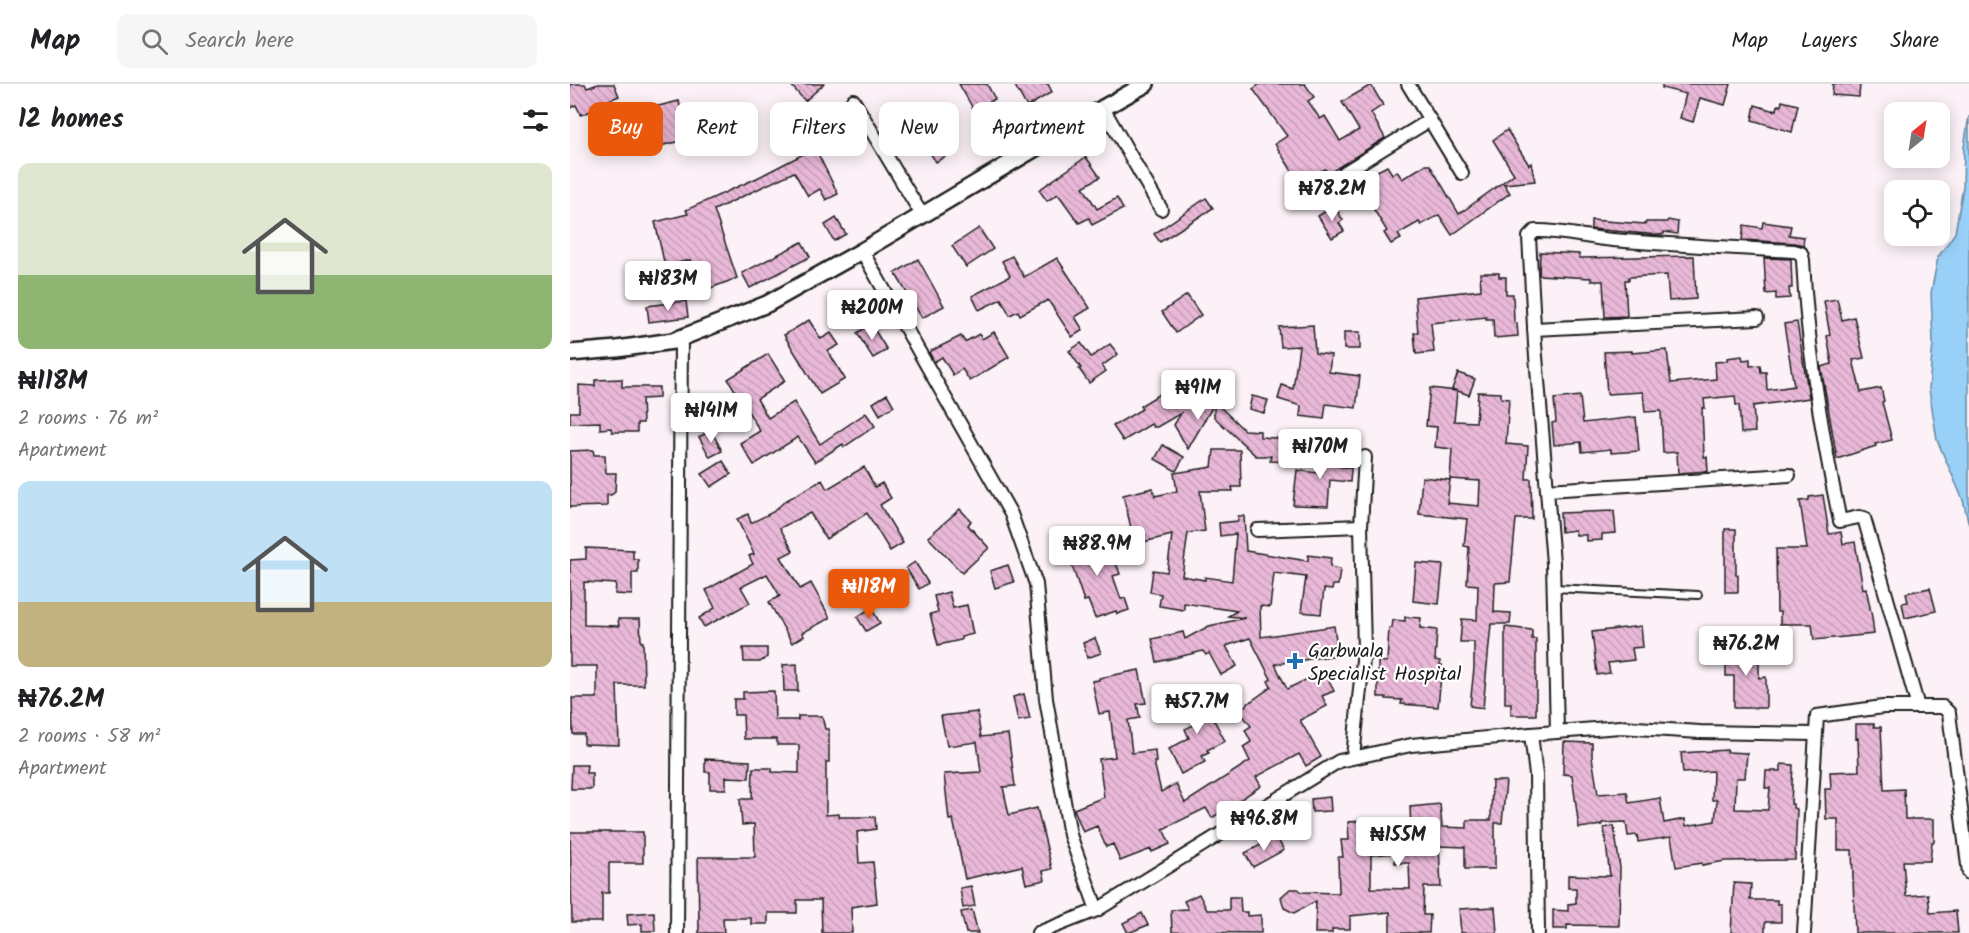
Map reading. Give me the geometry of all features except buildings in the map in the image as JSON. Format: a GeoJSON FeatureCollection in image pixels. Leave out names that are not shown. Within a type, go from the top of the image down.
{"type":"FeatureCollection","features":[{"type":"Feature","properties":{"kind":"street"},"geometry":{"type":"LineString","coordinates":[[1106,106],[1146,84]]}},
{"type":"Feature","properties":{"kind":"street"},"geometry":{"type":"LineString","coordinates":[[1408,84],[1462,173]]}},
{"type":"Feature","properties":{"kind":"street"},"geometry":{"type":"LineString","coordinates":[[853,100],[922,214]]}},
{"type":"Feature","properties":{"kind":"street"},"geometry":{"type":"LineString","coordinates":[[1106,113],[1161,209]]}},
{"type":"Feature","properties":{"kind":"street"},"geometry":{"type":"LineString","coordinates":[[1345,172],[1430,120]]}},
{"type":"Feature","properties":{"kind":"street"},"geometry":{"type":"LineString","coordinates":[[570,351],[617,350],[673,341],[767,304],[862,251],[1021,156]]}},
{"type":"Feature","properties":{"kind":"street"},"geometry":{"type":"LineString","coordinates":[[1557,732],[1554,588],[1529,237],[1534,231],[1547,230],[1598,239],[1801,253],[1805,309],[1840,520],[1859,517],[1864,519],[1918,707]]}},
{"type":"Feature","properties":{"kind":"street"},"geometry":{"type":"LineString","coordinates":[[862,251],[1011,514],[1036,584],[1046,699],[1070,835],[1097,910]]}},
{"type":"Feature","properties":{"kind":"street"},"geometry":{"type":"LineString","coordinates":[[1534,329],[1757,318]]}},
{"type":"Feature","properties":{"kind":"street"},"geometry":{"type":"LineString","coordinates":[[677,933],[681,338]]}},
{"type":"Feature","properties":{"kind":"street"},"geometry":{"type":"LineString","coordinates":[[1353,757],[1364,650],[1361,526],[1365,457]]}},
{"type":"Feature","properties":{"kind":"street"},"geometry":{"type":"LineString","coordinates":[[1547,490],[1789,475]]}},
{"type":"Feature","properties":{"kind":"street"},"geometry":{"type":"LineString","coordinates":[[1257,530],[1361,526]]}},
{"type":"Feature","properties":{"kind":"street"},"geometry":{"type":"LineString","coordinates":[[1804,933],[1817,716],[1883,707],[1943,707],[1949,713],[1969,873]]}},
{"type":"Feature","properties":{"kind":"street"},"geometry":{"type":"LineString","coordinates":[[1038,933],[1097,910],[1340,761],[1353,757],[1411,745],[1620,727],[1700,732],[1815,734]]}},
{"type":"Feature","properties":{"kind":"street"},"geometry":{"type":"LineString","coordinates":[[1531,734],[1536,775],[1538,933]]}},
{"type":"Feature","properties":{"kind":"lane"},"geometry":{"type":"LineString","coordinates":[[1554,588],[1698,595]]}},
{"type":"Feature","properties":{"kind":"water"},"geometry":{"type":"Polygon","coordinates":[[[1969,116],[1969,525],[1963,500],[1937,440],[1929,389],[1933,343],[1931,293],[1938,257],[1946,246],[1950,246],[1950,240],[1955,233],[1963,187],[1964,147],[1969,116]]]}},
{"type":"Feature","properties":{"kind":"place","name":"Garbwala Specialist Hospital"},"geometry":{"type":"Point","coordinates":[1295,661]}}]}
